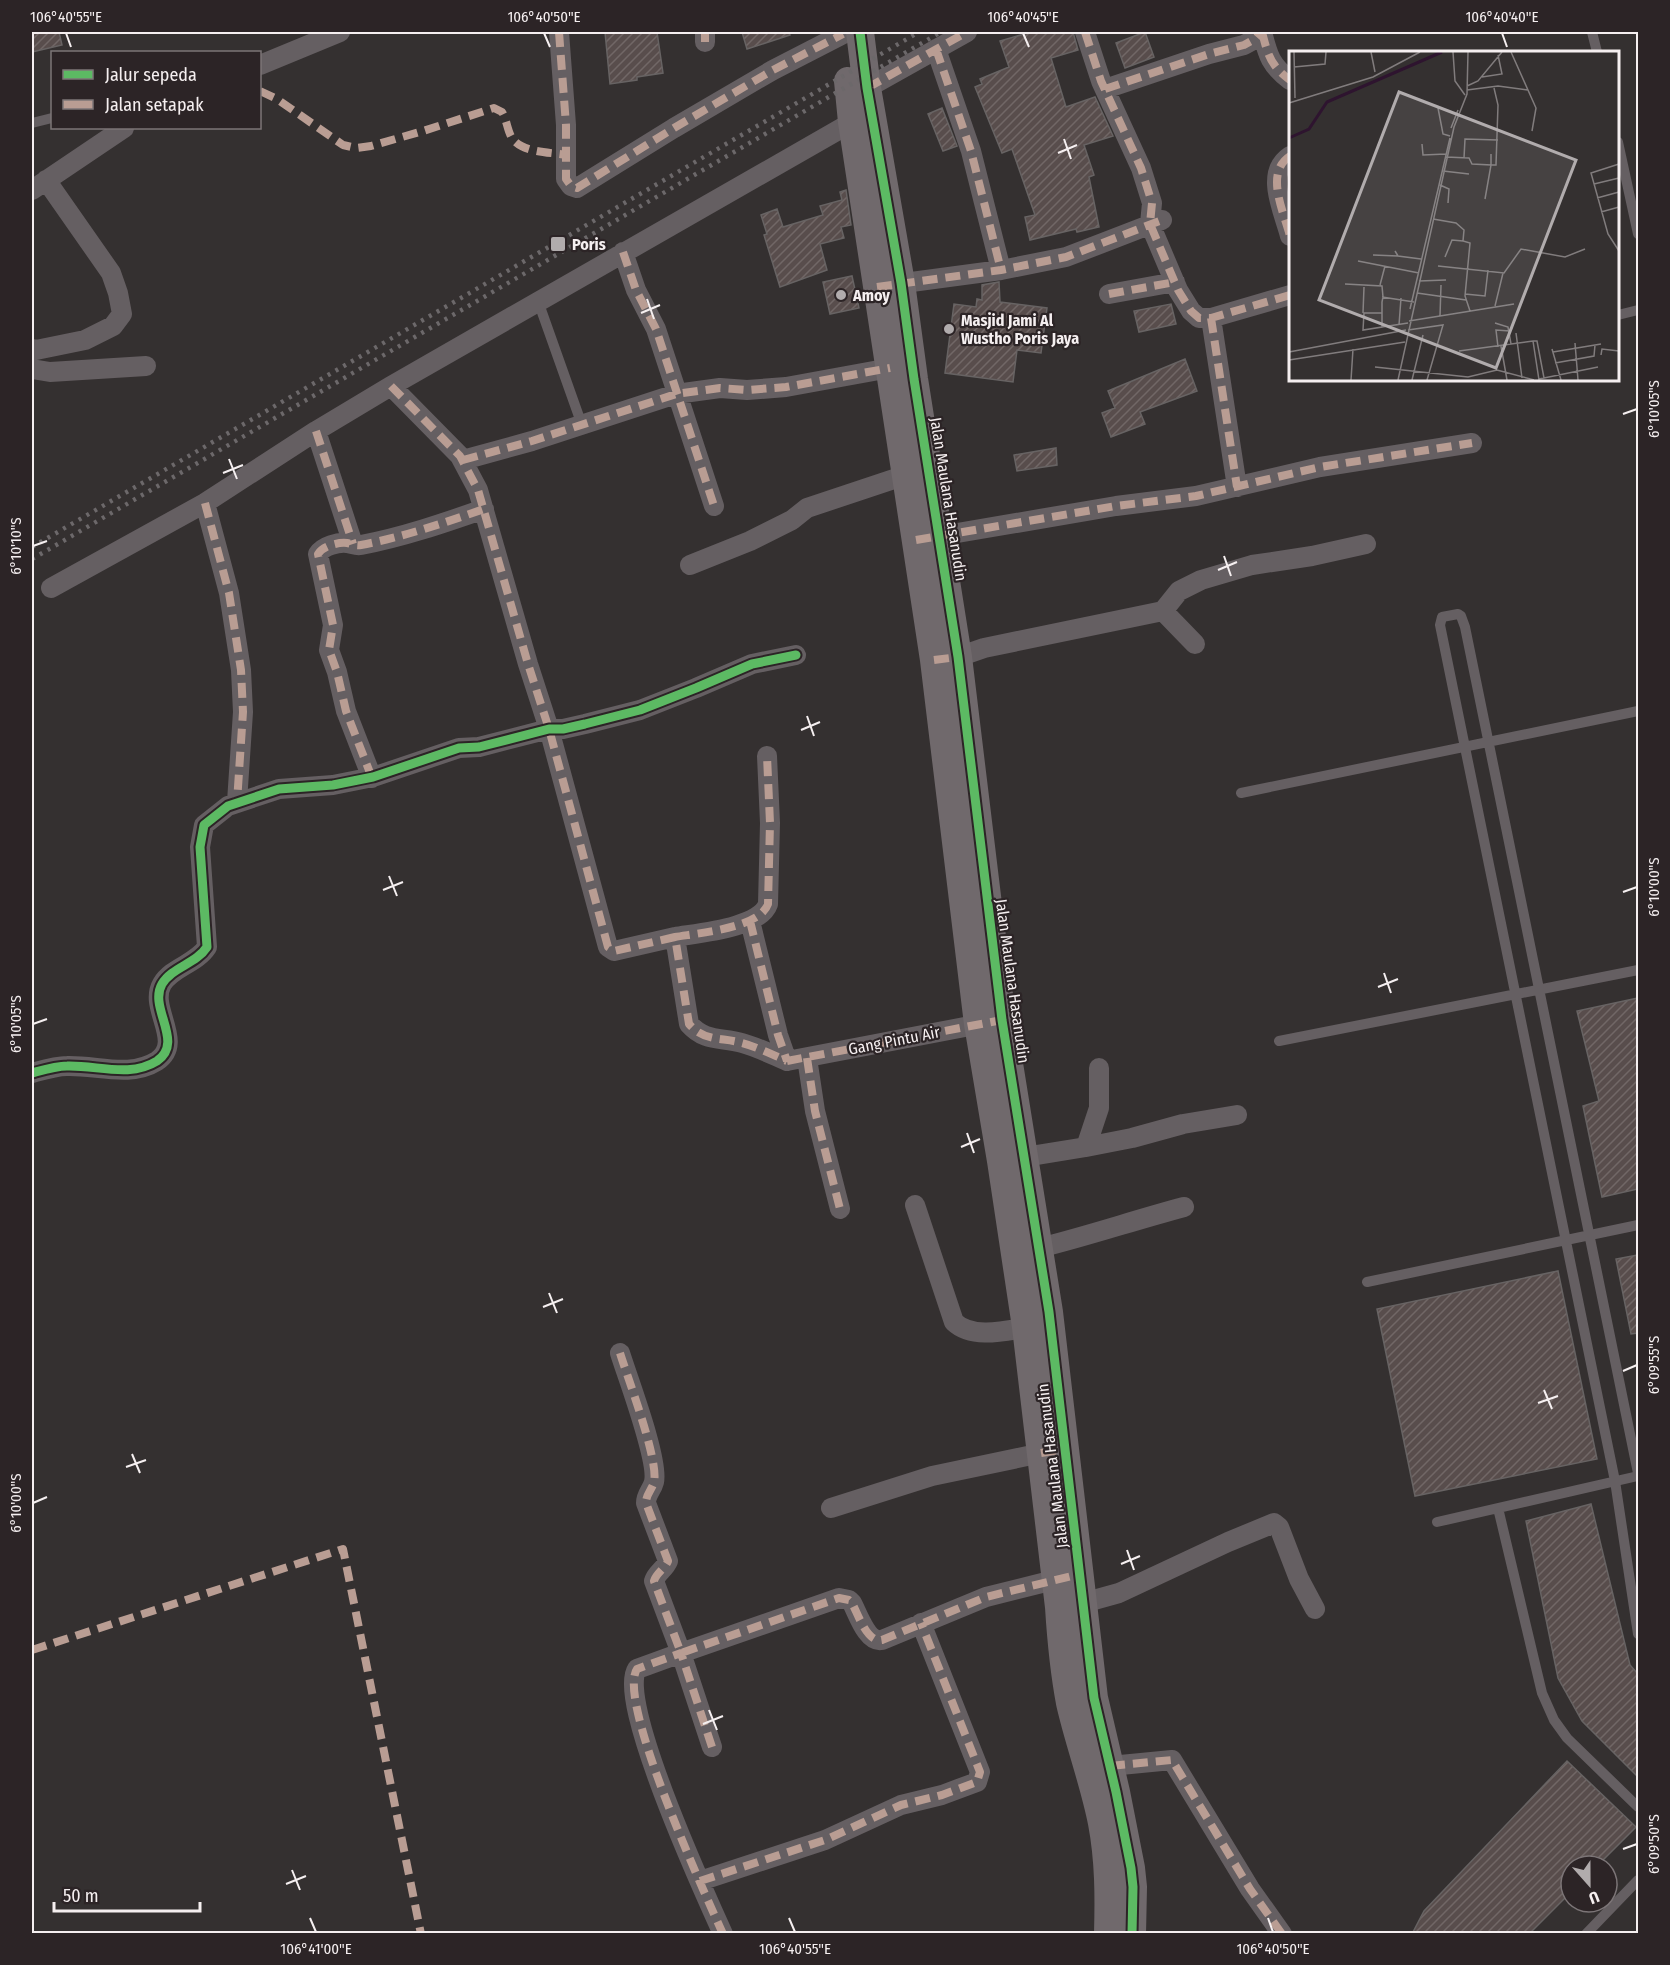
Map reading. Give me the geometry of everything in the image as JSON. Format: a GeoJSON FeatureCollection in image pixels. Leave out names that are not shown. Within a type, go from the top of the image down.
{"type":"FeatureCollection","features":[{"type":"Feature","properties":{"kind":"street"},"geometry":{"type":"LineString","coordinates":[[261,65],[340,32]]}},
{"type":"Feature","properties":{"kind":"street"},"geometry":{"type":"LineString","coordinates":[[559,32],[566,125],[566,179],[571,186],[577,188],[703,110],[773,70],[848,32]]}},
{"type":"Feature","properties":{"kind":"street","name":"Jalan Maulana Hasanudin"},"geometry":{"type":"LineString","coordinates":[[848,32],[863,107],[889,285],[914,379],[935,537],[959,655],[990,1022],[1021,1158],[1046,1247],[1038,1326]]}},
{"type":"Feature","properties":{"kind":"street"},"geometry":{"type":"LineString","coordinates":[[51,588],[205,503],[316,431],[623,252],[863,107],[936,49],[967,32]]}},
{"type":"Feature","properties":{"kind":"street"},"geometry":{"type":"LineString","coordinates":[[1085,32],[1105,89],[1146,182],[1175,282],[1191,311],[1199,318],[1211,318],[1289,295]]}},
{"type":"Feature","properties":{"kind":"street"},"geometry":{"type":"LineString","coordinates":[[1105,89],[1209,54],[1244,45],[1259,36],[1261,32]]}},
{"type":"Feature","properties":{"kind":"street"},"geometry":{"type":"LineString","coordinates":[[1261,32],[1270,60],[1289,79]]}},
{"type":"Feature","properties":{"kind":"street"},"geometry":{"type":"LineString","coordinates":[[936,49],[971,151],[1001,270]]}},
{"type":"Feature","properties":{"kind":"street"},"geometry":{"type":"LineString","coordinates":[[32,350],[85,340],[113,326],[122,314],[111,273],[39,185],[123,129]]}},
{"type":"Feature","properties":{"kind":"street"},"geometry":{"type":"LineString","coordinates":[[1289,157],[1281,164],[1276,175],[1289,232]]}},
{"type":"Feature","properties":{"kind":"street"},"geometry":{"type":"LineString","coordinates":[[889,285],[1001,270],[1066,257],[1156,222]]}},
{"type":"Feature","properties":{"kind":"street"},"geometry":{"type":"LineString","coordinates":[[623,252],[636,290],[656,329],[671,370],[676,394],[714,506]]}},
{"type":"Feature","properties":{"kind":"street"},"geometry":{"type":"LineString","coordinates":[[1109,294],[1175,282]]}},
{"type":"Feature","properties":{"kind":"street","name":"Jalan Maulana Hasanudin"},"geometry":{"type":"LineString","coordinates":[[889,285],[890,368],[906,475],[935,537]]}},
{"type":"Feature","properties":{"kind":"street"},"geometry":{"type":"LineString","coordinates":[[1211,318],[1237,487]]}},
{"type":"Feature","properties":{"kind":"street"},"geometry":{"type":"LineString","coordinates":[[32,369],[50,372],[146,366]]}},
{"type":"Feature","properties":{"kind":"street"},"geometry":{"type":"LineString","coordinates":[[462,460],[676,394],[720,388],[747,390],[786,387],[890,368]]}},
{"type":"Feature","properties":{"kind":"street"},"geometry":{"type":"LineString","coordinates":[[391,386],[462,460],[478,489],[549,729],[608,947],[614,951],[739,926],[765,912],[768,904],[770,823],[767,756]]}},
{"type":"Feature","properties":{"kind":"street"},"geometry":{"type":"LineString","coordinates":[[316,431],[353,544]]}},
{"type":"Feature","properties":{"kind":"street"},"geometry":{"type":"LineString","coordinates":[[935,537],[1116,506],[1196,496],[1320,467],[1472,443]]}},
{"type":"Feature","properties":{"kind":"street"},"geometry":{"type":"LineString","coordinates":[[690,565],[750,541],[792,520],[807,508],[837,496],[906,475]]}},
{"type":"Feature","properties":{"kind":"street"},"geometry":{"type":"LineString","coordinates":[[205,503],[230,593],[241,670],[243,712],[237,802]]}},
{"type":"Feature","properties":{"kind":"street"},"geometry":{"type":"LineString","coordinates":[[372,778],[346,711],[337,672],[329,650],[333,625],[318,554],[323,548],[343,543],[361,545],[405,534],[484,509]]}},
{"type":"Feature","properties":{"kind":"street"},"geometry":{"type":"LineString","coordinates":[[959,655],[1018,640],[1163,610],[1179,591],[1201,580],[1252,566],[1366,544]]}},
{"type":"Feature","properties":{"kind":"street"},"geometry":{"type":"LineString","coordinates":[[1163,610],[1195,644]]}},
{"type":"Feature","properties":{"kind":"street"},"geometry":{"type":"LineString","coordinates":[[32,1073],[67,1066],[98,1070],[140,1067],[155,1062],[165,1054],[168,1046],[159,990],[170,974],[202,955],[207,947],[200,847],[204,825],[228,806],[279,789],[333,785],[372,778],[459,748],[479,747],[549,729],[564,729],[640,710],[752,664],[796,655]]}},
{"type":"Feature","properties":{"kind":"street"},"geometry":{"type":"LineString","coordinates":[[750,921],[778,1035],[787,1061]]}},
{"type":"Feature","properties":{"kind":"street"},"geometry":{"type":"LineString","coordinates":[[675,938],[689,1024],[697,1034],[742,1043],[787,1061]]}},
{"type":"Feature","properties":{"kind":"street","name":"Gang Pintu Air"},"geometry":{"type":"LineString","coordinates":[[787,1061],[990,1022]]}},
{"type":"Feature","properties":{"kind":"street"},"geometry":{"type":"LineString","coordinates":[[807,1058],[815,1111],[840,1209]]}},
{"type":"Feature","properties":{"kind":"street"},"geometry":{"type":"LineString","coordinates":[[1078,1149],[1099,1108],[1099,1068]]}},
{"type":"Feature","properties":{"kind":"street"},"geometry":{"type":"LineString","coordinates":[[1021,1158],[1132,1138],[1183,1124],[1237,1116]]}},
{"type":"Feature","properties":{"kind":"street","name":"Jalan Maulana Hasanudin"},"geometry":{"type":"LineString","coordinates":[[1021,1158],[1038,1326],[1068,1577],[1062,1647],[1082,1701],[1107,1783],[1133,1887],[1132,1934]]}},
{"type":"Feature","properties":{"kind":"street"},"geometry":{"type":"LineString","coordinates":[[915,1205],[954,1322],[962,1329],[978,1332],[1038,1326]]}},
{"type":"Feature","properties":{"kind":"street"},"geometry":{"type":"LineString","coordinates":[[1046,1247],[1184,1207]]}},
{"type":"Feature","properties":{"kind":"street"},"geometry":{"type":"LineString","coordinates":[[620,1353],[652,1457],[654,1483],[646,1497],[646,1503],[668,1561],[654,1581],[712,1747]]}},
{"type":"Feature","properties":{"kind":"street"},"geometry":{"type":"LineString","coordinates":[[831,1508],[932,1476],[1053,1451]]}},
{"type":"Feature","properties":{"kind":"street"},"geometry":{"type":"LineString","coordinates":[[1083,1603],[1119,1593],[1274,1523],[1279,1527],[1299,1579],[1315,1609]]}},
{"type":"Feature","properties":{"kind":"street"},"geometry":{"type":"LineString","coordinates":[[723,1934],[649,1753],[637,1711],[633,1679],[635,1671],[640,1666],[839,1598],[852,1603],[870,1638],[876,1641],[986,1597],[1068,1577]]}},
{"type":"Feature","properties":{"kind":"street","name":"Jalan Maulana Hasanudin"},"geometry":{"type":"LineString","coordinates":[[1068,1577],[1083,1603],[1082,1701]]}},
{"type":"Feature","properties":{"kind":"street"},"geometry":{"type":"LineString","coordinates":[[700,1881],[825,1840],[901,1805],[942,1795],[977,1782],[980,1772],[921,1623]]}},
{"type":"Feature","properties":{"kind":"street"},"geometry":{"type":"LineString","coordinates":[[1107,1783],[1172,1760],[1245,1881],[1282,1934]]}},
{"type":"Feature","properties":{"kind":"street","name":"Jalan Maulana Hasanudin"},"geometry":{"type":"LineString","coordinates":[[1107,1783],[1108,1934]]}},
{"type":"Feature","properties":{"kind":"lane"},"geometry":{"type":"LineString","coordinates":[[1592,32],[1597,51]]}},
{"type":"Feature","properties":{"kind":"lane"},"geometry":{"type":"LineString","coordinates":[[32,123],[51,118]]}},
{"type":"Feature","properties":{"kind":"lane"},"geometry":{"type":"LineString","coordinates":[[1619,151],[1638,234]]}},
{"type":"Feature","properties":{"kind":"lane"},"geometry":{"type":"LineString","coordinates":[[538,301],[582,424]]}},
{"type":"Feature","properties":{"kind":"lane"},"geometry":{"type":"LineString","coordinates":[[1619,315],[1638,310]]}},
{"type":"Feature","properties":{"kind":"lane"},"geometry":{"type":"LineString","coordinates":[[1437,1522],[1615,1481],[1638,1475],[1463,620],[1458,615],[1442,617],[1440,625],[1615,1481],[1638,1634]]}},
{"type":"Feature","properties":{"kind":"lane"},"geometry":{"type":"LineString","coordinates":[[1241,793],[1638,711]]}},
{"type":"Feature","properties":{"kind":"lane"},"geometry":{"type":"LineString","coordinates":[[1279,1041],[1516,996],[1638,970]]}},
{"type":"Feature","properties":{"kind":"lane"},"geometry":{"type":"LineString","coordinates":[[1367,1282],[1638,1225]]}},
{"type":"Feature","properties":{"kind":"lane"},"geometry":{"type":"LineString","coordinates":[[1498,1508],[1542,1693],[1554,1720],[1567,1738],[1638,1807]]}},
{"type":"Feature","properties":{"kind":"lane"},"geometry":{"type":"LineString","coordinates":[[1586,1934],[1638,1880]]}},
{"type":"Feature","properties":{"kind":"building"},"geometry":{"type":"Polygon","coordinates":[[[32,32],[59,32],[62,45],[32,52],[32,32]]]}},
{"type":"Feature","properties":{"kind":"building"},"geometry":{"type":"Polygon","coordinates":[[[605,32],[657,32],[663,73],[610,84],[605,32]]]}},
{"type":"Feature","properties":{"kind":"building"},"geometry":{"type":"Polygon","coordinates":[[[742,32],[789,32],[790,35],[747,49],[742,32]]]}},
{"type":"Feature","properties":{"kind":"building"},"geometry":{"type":"Polygon","coordinates":[[[1031,32],[1073,32],[1078,50],[1051,58],[1066,107],[1095,97],[1113,136],[1084,145],[1094,175],[1089,177],[1099,227],[1077,232],[1076,229],[1030,240],[1025,217],[1035,215],[1012,149],[1002,153],[975,87],[982,84],[980,79],[1009,67],[1000,41],[1031,32]]]}},
{"type":"Feature","properties":{"kind":"building"},"geometry":{"type":"Polygon","coordinates":[[[1145,32],[1154,57],[1125,68],[1116,43],[1145,32]]]}},
{"type":"Feature","properties":{"kind":"building"},"geometry":{"type":"Polygon","coordinates":[[[942,108],[957,146],[943,151],[928,114],[942,108]]]}},
{"type":"Feature","properties":{"kind":"building"},"geometry":{"type":"Polygon","coordinates":[[[846,190],[851,225],[841,227],[844,238],[820,244],[827,270],[780,287],[764,235],[767,234],[761,215],[777,209],[783,227],[823,215],[820,206],[842,200],[840,192],[846,190]]]}},
{"type":"Feature","properties":{"kind":"building","name":"Amoy"},"geometry":{"type":"Polygon","coordinates":[[[852,276],[859,308],[830,314],[823,282],[852,276]]]}},
{"type":"Feature","properties":{"kind":"building"},"geometry":{"type":"Polygon","coordinates":[[[999,282],[1000,302],[1047,308],[1041,353],[1017,350],[1013,382],[945,373],[954,304],[976,307],[977,299],[982,300],[982,285],[999,282]]]}},
{"type":"Feature","properties":{"kind":"building"},"geometry":{"type":"Polygon","coordinates":[[[1171,304],[1176,324],[1139,332],[1134,311],[1171,304]]]}},
{"type":"Feature","properties":{"kind":"building"},"geometry":{"type":"Polygon","coordinates":[[[1185,359],[1197,391],[1140,412],[1145,424],[1111,437],[1102,413],[1115,408],[1108,391],[1185,359]]]}},
{"type":"Feature","properties":{"kind":"building"},"geometry":{"type":"Polygon","coordinates":[[[1056,448],[1057,465],[1017,471],[1014,455],[1056,448]]]}},
{"type":"Feature","properties":{"kind":"building"},"geometry":{"type":"Polygon","coordinates":[[[1638,998],[1638,1189],[1602,1197],[1583,1106],[1599,1101],[1577,1011],[1638,998]]]}},
{"type":"Feature","properties":{"kind":"building"},"geometry":{"type":"Polygon","coordinates":[[[1638,1255],[1638,1333],[1631,1334],[1616,1259],[1638,1255]]]}},
{"type":"Feature","properties":{"kind":"building"},"geometry":{"type":"Polygon","coordinates":[[[1558,1271],[1597,1459],[1415,1496],[1377,1309],[1558,1271]]]}},
{"type":"Feature","properties":{"kind":"building"},"geometry":{"type":"Polygon","coordinates":[[[1591,1504],[1630,1665],[1638,1674],[1638,1777],[1582,1721],[1558,1678],[1526,1521],[1591,1504]]]}},
{"type":"Feature","properties":{"kind":"building"},"geometry":{"type":"Polygon","coordinates":[[[1567,1761],[1636,1827],[1609,1854],[1559,1854],[1559,1904],[1529,1934],[1412,1934],[1424,1911],[1567,1761]]]}},
{"type":"Feature","properties":{"kind":"railway"},"geometry":{"type":"LineString","coordinates":[[32,547],[919,32]]}},
{"type":"Feature","properties":{"kind":"railway"},"geometry":{"type":"LineString","coordinates":[[32,559],[941,32]]}},
{"type":"Feature","properties":{"kind":"marked path"},"geometry":{"type":"LineString","coordinates":[[559,32],[566,125],[566,179],[571,186],[577,188],[773,70],[843,34]]}},
{"type":"Feature","properties":{"kind":"marked path"},"geometry":{"type":"LineString","coordinates":[[705,32],[705,42]]}},
{"type":"Feature","properties":{"kind":"marked path"},"geometry":{"type":"LineString","coordinates":[[867,88],[967,32]]}},
{"type":"Feature","properties":{"kind":"marked path"},"geometry":{"type":"LineString","coordinates":[[1085,32],[1101,81],[1141,168],[1152,203],[1150,224],[1178,290],[1191,311],[1199,318],[1211,318],[1289,295]]}},
{"type":"Feature","properties":{"kind":"marked path"},"geometry":{"type":"LineString","coordinates":[[1105,89],[1209,54],[1244,45],[1255,39],[1261,32]]}},
{"type":"Feature","properties":{"kind":"marked path"},"geometry":{"type":"LineString","coordinates":[[1262,32],[1271,59],[1289,79]]}},
{"type":"Feature","properties":{"kind":"marked path"},"geometry":{"type":"LineString","coordinates":[[936,49],[971,151],[1001,270]]}},
{"type":"Feature","properties":{"kind":"marked path"},"geometry":{"type":"LineString","coordinates":[[261,91],[277,99],[343,145],[356,148],[423,131],[494,108],[502,112],[510,135],[522,147],[566,155]]}},
{"type":"Feature","properties":{"kind":"marked path"},"geometry":{"type":"LineString","coordinates":[[1289,157],[1282,163],[1277,182],[1289,233]]}},
{"type":"Feature","properties":{"kind":"marked path"},"geometry":{"type":"LineString","coordinates":[[877,287],[1001,270],[1066,257],[1162,220]]}},
{"type":"Feature","properties":{"kind":"marked path"},"geometry":{"type":"LineString","coordinates":[[623,252],[636,290],[656,329],[714,506]]}},
{"type":"Feature","properties":{"kind":"marked path"},"geometry":{"type":"LineString","coordinates":[[1109,294],[1175,282]]}},
{"type":"Feature","properties":{"kind":"marked path"},"geometry":{"type":"LineString","coordinates":[[1211,318],[1237,487]]}},
{"type":"Feature","properties":{"kind":"marked path"},"geometry":{"type":"LineString","coordinates":[[463,460],[532,441],[676,394],[720,388],[747,390],[786,387],[890,368]]}},
{"type":"Feature","properties":{"kind":"marked path"},"geometry":{"type":"LineString","coordinates":[[391,386],[460,456],[478,490],[549,729],[608,947],[614,951],[675,937],[689,1024],[701,1034],[748,1045],[787,1061]]}},
{"type":"Feature","properties":{"kind":"marked path"},"geometry":{"type":"LineString","coordinates":[[316,431],[353,544]]}},
{"type":"Feature","properties":{"kind":"marked path"},"geometry":{"type":"LineString","coordinates":[[916,540],[1116,506],[1196,496],[1320,467],[1472,443]]}},
{"type":"Feature","properties":{"kind":"marked path"},"geometry":{"type":"LineString","coordinates":[[205,503],[229,593],[241,670],[243,712],[237,802]]}},
{"type":"Feature","properties":{"kind":"marked path"},"geometry":{"type":"LineString","coordinates":[[372,778],[346,711],[337,672],[329,650],[333,625],[318,554],[335,544],[359,545],[377,542],[484,509]]}},
{"type":"Feature","properties":{"kind":"marked path"},"geometry":{"type":"LineString","coordinates":[[934,660],[958,657]]}},
{"type":"Feature","properties":{"kind":"marked path"},"geometry":{"type":"LineString","coordinates":[[675,937],[741,924],[763,912],[768,904],[770,823],[767,756]]}},
{"type":"Feature","properties":{"kind":"marked path"},"geometry":{"type":"LineString","coordinates":[[750,921],[778,1035],[787,1061]]}},
{"type":"Feature","properties":{"kind":"marked path"},"geometry":{"type":"LineString","coordinates":[[787,1061],[1002,1020]]}},
{"type":"Feature","properties":{"kind":"marked path"},"geometry":{"type":"LineString","coordinates":[[807,1058],[815,1111],[840,1209]]}},
{"type":"Feature","properties":{"kind":"marked path"},"geometry":{"type":"LineString","coordinates":[[620,1353],[652,1456],[654,1482],[646,1503],[668,1561],[654,1581],[681,1653],[839,1598],[849,1600],[867,1633],[877,1640],[882,1640],[986,1597],[1080,1574]]}},
{"type":"Feature","properties":{"kind":"marked path"},"geometry":{"type":"LineString","coordinates":[[1041,1453],[1065,1449]]}},
{"type":"Feature","properties":{"kind":"marked path"},"geometry":{"type":"LineString","coordinates":[[32,1650],[343,1549],[421,1934]]}},
{"type":"Feature","properties":{"kind":"marked path"},"geometry":{"type":"LineString","coordinates":[[700,1881],[825,1840],[901,1805],[942,1795],[977,1782],[980,1772],[921,1623]]}},
{"type":"Feature","properties":{"kind":"marked path"},"geometry":{"type":"LineString","coordinates":[[712,1747],[681,1653],[637,1669],[634,1688],[639,1718],[650,1756],[682,1841],[723,1934]]}},
{"type":"Feature","properties":{"kind":"marked path"},"geometry":{"type":"LineString","coordinates":[[1110,1766],[1172,1760],[1250,1889],[1282,1934]]}},
{"type":"Feature","properties":{"kind":"cycle path"},"geometry":{"type":"LineString","coordinates":[[860,32],[958,657],[1002,1020],[1049,1312],[1094,1698],[1131,1868],[1132,1934]]}},
{"type":"Feature","properties":{"kind":"cycle path"},"geometry":{"type":"LineString","coordinates":[[32,1073],[67,1066],[136,1069],[157,1061],[165,1053],[168,1044],[159,993],[166,978],[197,958],[207,947],[200,847],[204,825],[228,806],[279,789],[333,785],[373,777],[459,748],[479,747],[549,729],[563,729],[640,710],[752,664],[796,655]]}},
{"type":"Feature","properties":{"kind":"place","name":"Poris"},"geometry":{"type":"Point","coordinates":[558,244]}},
{"type":"Feature","properties":{"kind":"place","name":"Amoy"},"geometry":{"type":"Point","coordinates":[841,295]}},
{"type":"Feature","properties":{"kind":"place","name":"Masjid Jami Al Wustho Poris Jaya"},"geometry":{"type":"Point","coordinates":[949,329]}}]}
